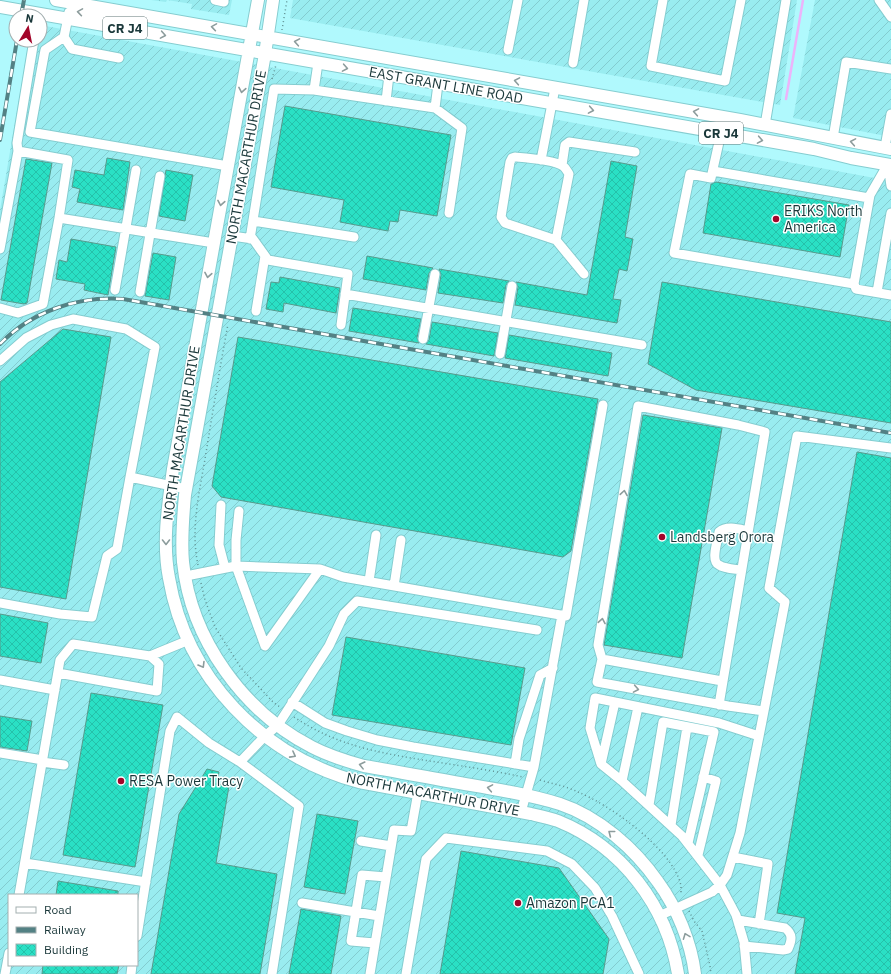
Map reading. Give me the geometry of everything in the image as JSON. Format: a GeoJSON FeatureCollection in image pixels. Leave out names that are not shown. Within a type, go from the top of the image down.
{"type":"FeatureCollection","features":[{"type":"Feature","properties":{"kind":"main road","name":"EAST GRANT LINE ROAD"},"geometry":{"type":"LineString","coordinates":[[56,0],[888,148]]}},
{"type":"Feature","properties":{"kind":"main road","name":"NORTH MACARTHUR DRIVE"},"geometry":{"type":"LineString","coordinates":[[258,0],[170,485],[166,518],[166,556],[169,578],[176,608],[189,640],[201,663],[219,691],[241,715],[265,736],[285,750],[315,767],[359,782],[522,812],[557,821],[583,834],[604,847],[622,863],[642,886],[660,916],[669,936],[676,959],[678,974]]}},
{"type":"Feature","properties":{"kind":"main road","name":"NORTH MACARTHUR DRIVE"},"geometry":{"type":"LineString","coordinates":[[273,0],[265,54],[186,489],[182,528],[183,562],[189,594],[197,618],[208,643],[222,667],[239,690],[256,708],[288,733],[312,747],[339,759],[364,766],[526,795],[561,805],[578,812],[604,828],[627,846],[646,864],[665,891],[680,906],[695,974]]}},
{"type":"Feature","properties":{"kind":"main road","name":"EAST GRANT LINE ROAD"},"geometry":{"type":"LineString","coordinates":[[48,16],[67,18],[265,54],[814,149],[851,158],[890,164]]}},
{"type":"Feature","properties":{"kind":"lane"},"geometry":{"type":"LineString","coordinates":[[215,0],[224,2],[224,0]]}},
{"type":"Feature","properties":{"kind":"lane"},"geometry":{"type":"LineString","coordinates":[[508,50],[518,0]]}},
{"type":"Feature","properties":{"kind":"lane"},"geometry":{"type":"LineString","coordinates":[[573,63],[584,0]]}},
{"type":"Feature","properties":{"kind":"lane"},"geometry":{"type":"LineString","coordinates":[[663,0],[651,66],[725,81],[741,0]]}},
{"type":"Feature","properties":{"kind":"lane"},"geometry":{"type":"LineString","coordinates":[[765,125],[786,0]]}},
{"type":"Feature","properties":{"kind":"lane"},"geometry":{"type":"LineString","coordinates":[[879,0],[891,17]]}},
{"type":"Feature","properties":{"kind":"lane"},"geometry":{"type":"LineString","coordinates":[[119,58],[72,49],[64,37],[69,12],[73,11],[109,17],[124,12]]}},
{"type":"Feature","properties":{"kind":"lane"},"geometry":{"type":"LineString","coordinates":[[64,37],[45,50],[30,132],[228,166]]}},
{"type":"Feature","properties":{"kind":"lane"},"geometry":{"type":"LineString","coordinates":[[0,249],[18,151],[17,143],[33,48]]}},
{"type":"Feature","properties":{"kind":"lane"},"geometry":{"type":"LineString","coordinates":[[833,138],[846,62],[891,69]]}},
{"type":"Feature","properties":{"kind":"lane"},"geometry":{"type":"LineString","coordinates":[[314,90],[318,63]]}},
{"type":"Feature","properties":{"kind":"lane"},"geometry":{"type":"LineString","coordinates":[[386,101],[388,75]]}},
{"type":"Feature","properties":{"kind":"lane"},"geometry":{"type":"LineString","coordinates":[[435,108],[438,84]]}},
{"type":"Feature","properties":{"kind":"lane"},"geometry":{"type":"LineString","coordinates":[[541,160],[555,88]]}},
{"type":"Feature","properties":{"kind":"lane"},"geometry":{"type":"LineString","coordinates":[[250,239],[274,89],[314,90],[435,108],[462,128],[449,213]]}},
{"type":"Feature","properties":{"kind":"lane"},"geometry":{"type":"LineString","coordinates":[[888,148],[891,114]]}},
{"type":"Feature","properties":{"kind":"lane"},"geometry":{"type":"LineString","coordinates":[[721,133],[711,178],[690,174],[674,253],[854,284]]}},
{"type":"Feature","properties":{"kind":"lane"},"geometry":{"type":"LineString","coordinates":[[562,165],[565,145],[569,142],[635,152]]}},
{"type":"Feature","properties":{"kind":"lane"},"geometry":{"type":"LineString","coordinates":[[0,308],[18,313],[43,304],[68,160],[18,151]]}},
{"type":"Feature","properties":{"kind":"lane"},"geometry":{"type":"LineString","coordinates":[[556,240],[568,174],[566,169],[562,165],[541,160],[515,157],[512,158],[510,162],[501,217],[505,223],[556,240],[584,274]]}},
{"type":"Feature","properties":{"kind":"lane"},"geometry":{"type":"LineString","coordinates":[[890,164],[891,186]]}},
{"type":"Feature","properties":{"kind":"lane"},"geometry":{"type":"LineString","coordinates":[[890,164],[869,198],[854,284],[856,289],[891,295]]}},
{"type":"Feature","properties":{"kind":"lane"},"geometry":{"type":"LineString","coordinates":[[115,290],[136,170]]}},
{"type":"Feature","properties":{"kind":"lane"},"geometry":{"type":"LineString","coordinates":[[713,171],[869,198]]}},
{"type":"Feature","properties":{"kind":"lane"},"geometry":{"type":"LineString","coordinates":[[140,292],[160,176]]}},
{"type":"Feature","properties":{"kind":"lane"},"geometry":{"type":"LineString","coordinates":[[877,292],[891,213]]}},
{"type":"Feature","properties":{"kind":"lane"},"geometry":{"type":"LineString","coordinates":[[59,218],[150,233],[214,240]]}},
{"type":"Feature","properties":{"kind":"lane"},"geometry":{"type":"LineString","coordinates":[[253,221],[354,237]]}},
{"type":"Feature","properties":{"kind":"lane"},"geometry":{"type":"LineString","coordinates":[[232,236],[253,239],[268,260],[348,274],[341,325]]}},
{"type":"Feature","properties":{"kind":"lane"},"geometry":{"type":"LineString","coordinates":[[256,312],[265,256]]}},
{"type":"Feature","properties":{"kind":"lane"},"geometry":{"type":"LineString","coordinates":[[424,339],[435,274]]}},
{"type":"Feature","properties":{"kind":"lane"},"geometry":{"type":"LineString","coordinates":[[500,354],[512,286]]}},
{"type":"Feature","properties":{"kind":"lane"},"geometry":{"type":"LineString","coordinates":[[345,294],[642,345]]}},
{"type":"Feature","properties":{"kind":"lane"},"geometry":{"type":"LineString","coordinates":[[0,361],[26,338],[51,325],[73,319],[126,329],[155,347],[117,549],[107,556],[92,617],[60,614],[0,603]]}},
{"type":"Feature","properties":{"kind":"lane"},"geometry":{"type":"LineString","coordinates":[[186,576],[236,566],[320,569],[343,576],[394,586],[566,616],[603,405]]}},
{"type":"Feature","properties":{"kind":"lane"},"geometry":{"type":"LineString","coordinates":[[719,704],[765,432],[738,425],[638,406],[598,645],[602,659],[597,682],[719,704],[764,711]]}},
{"type":"Feature","properties":{"kind":"lane"},"geometry":{"type":"LineString","coordinates":[[660,916],[712,892],[720,885],[728,874],[740,833],[785,602],[769,588],[797,436],[891,448]]}},
{"type":"Feature","properties":{"kind":"lane"},"geometry":{"type":"LineString","coordinates":[[130,477],[186,489]]}},
{"type":"Feature","properties":{"kind":"lane"},"geometry":{"type":"LineString","coordinates":[[221,505],[219,545],[225,568]]}},
{"type":"Feature","properties":{"kind":"lane"},"geometry":{"type":"LineString","coordinates":[[239,510],[236,540],[236,566],[265,646],[320,569]]}},
{"type":"Feature","properties":{"kind":"lane"},"geometry":{"type":"LineString","coordinates":[[741,570],[719,566],[714,557],[719,532],[722,529],[726,528],[748,531]]}},
{"type":"Feature","properties":{"kind":"lane"},"geometry":{"type":"LineString","coordinates":[[369,581],[376,535]]}},
{"type":"Feature","properties":{"kind":"lane"},"geometry":{"type":"LineString","coordinates":[[394,586],[401,540]]}},
{"type":"Feature","properties":{"kind":"lane"},"geometry":{"type":"LineString","coordinates":[[240,762],[278,725],[329,646],[344,614],[357,601],[537,630]]}},
{"type":"Feature","properties":{"kind":"lane"},"geometry":{"type":"LineString","coordinates":[[522,812],[534,767],[562,615]]}},
{"type":"Feature","properties":{"kind":"lane"},"geometry":{"type":"LineString","coordinates":[[19,894],[60,660],[73,644],[150,656],[189,640]]}},
{"type":"Feature","properties":{"kind":"lane"},"geometry":{"type":"LineString","coordinates":[[58,673],[157,690],[159,664],[150,656]]}},
{"type":"Feature","properties":{"kind":"lane"},"geometry":{"type":"LineString","coordinates":[[602,659],[722,681]]}},
{"type":"Feature","properties":{"kind":"lane"},"geometry":{"type":"LineString","coordinates":[[515,764],[519,739],[540,674],[553,668]]}},
{"type":"Feature","properties":{"kind":"lane"},"geometry":{"type":"LineString","coordinates":[[0,680],[55,690]]}},
{"type":"Feature","properties":{"kind":"lane"},"geometry":{"type":"LineString","coordinates":[[747,974],[744,946],[738,920],[720,885],[688,843],[622,780],[601,764],[590,728],[595,698],[719,723],[759,736]]}},
{"type":"Feature","properties":{"kind":"lane"},"geometry":{"type":"LineString","coordinates":[[292,702],[325,723],[347,732],[413,747],[534,767]]}},
{"type":"Feature","properties":{"kind":"lane"},"geometry":{"type":"LineString","coordinates":[[601,764],[615,702]]}},
{"type":"Feature","properties":{"kind":"lane"},"geometry":{"type":"LineString","coordinates":[[622,780],[638,707]]}},
{"type":"Feature","properties":{"kind":"lane"},"geometry":{"type":"LineString","coordinates":[[138,930],[170,731],[177,717],[209,743],[240,762],[299,806],[272,974]]}},
{"type":"Feature","properties":{"kind":"lane"},"geometry":{"type":"LineString","coordinates":[[649,805],[663,722],[714,732],[688,843]]}},
{"type":"Feature","properties":{"kind":"lane"},"geometry":{"type":"LineString","coordinates":[[671,826],[687,727]]}},
{"type":"Feature","properties":{"kind":"lane"},"geometry":{"type":"LineString","coordinates":[[0,753],[64,765]]}},
{"type":"Feature","properties":{"kind":"lane"},"geometry":{"type":"LineString","coordinates":[[698,855],[716,781],[703,777]]}},
{"type":"Feature","properties":{"kind":"lane"},"geometry":{"type":"LineString","coordinates":[[370,974],[394,830],[410,831],[418,792]]}},
{"type":"Feature","properties":{"kind":"lane"},"geometry":{"type":"LineString","coordinates":[[406,974],[426,859],[446,838],[547,851],[572,864],[595,888],[612,916],[639,974]]}},
{"type":"Feature","properties":{"kind":"lane"},"geometry":{"type":"LineString","coordinates":[[361,841],[391,846]]}},
{"type":"Feature","properties":{"kind":"lane"},"geometry":{"type":"LineString","coordinates":[[733,857],[768,864],[759,924]]}},
{"type":"Feature","properties":{"kind":"lane"},"geometry":{"type":"LineString","coordinates":[[25,863],[146,882]]}},
{"type":"Feature","properties":{"kind":"lane"},"geometry":{"type":"LineString","coordinates":[[375,943],[351,941],[362,875],[386,877]]}},
{"type":"Feature","properties":{"kind":"lane"},"geometry":{"type":"LineString","coordinates":[[302,903],[379,916]]}},
{"type":"Feature","properties":{"kind":"lane"},"geometry":{"type":"LineString","coordinates":[[738,920],[785,928],[790,932],[792,938],[788,949],[778,950],[744,946]]}},
{"type":"Feature","properties":{"kind":"lane"},"geometry":{"type":"LineString","coordinates":[[5,974],[8,960]]}},
{"type":"Feature","properties":{"kind":"path"},"geometry":{"type":"LineString","coordinates":[[228,324],[199,496],[195,526],[196,557],[205,600],[215,627],[241,668],[274,703],[286,712],[308,726],[340,741],[374,751],[530,778],[578,791],[608,807],[635,826],[664,854],[676,874],[681,886],[680,906],[702,931],[708,952],[711,974]]}},
{"type":"Feature","properties":{"kind":"shaded area"},"geometry":{"type":"Polygon","coordinates":[[[151,0],[167,0],[166,2],[151,0]]]}},
{"type":"Feature","properties":{"kind":"shaded area"},"geometry":{"type":"Polygon","coordinates":[[[167,0],[232,0],[229,15],[191,9],[192,4],[167,0]]]}},
{"type":"Feature","properties":{"kind":"shaded area"},"geometry":{"type":"Polygon","coordinates":[[[293,0],[797,0],[780,105],[290,18],[293,0]]]}},
{"type":"Feature","properties":{"kind":"shaded area"},"geometry":{"type":"Polygon","coordinates":[[[815,0],[891,0],[891,137],[793,118],[815,0]]]}},
{"type":"Feature","properties":{"kind":"shaded area"},"geometry":{"type":"Polygon","coordinates":[[[48,26],[891,181],[891,974],[0,974],[0,210],[28,48],[48,48],[48,26]]]}},
{"type":"Feature","properties":{"kind":"building"},"geometry":{"type":"Polygon","coordinates":[[[285,106],[451,135],[437,216],[400,210],[398,222],[390,221],[388,231],[340,222],[344,200],[271,187],[285,106]]]}},
{"type":"Feature","properties":{"kind":"building"},"geometry":{"type":"Polygon","coordinates":[[[107,158],[130,162],[123,210],[77,202],[80,189],[72,187],[75,170],[104,175],[107,158]]]}},
{"type":"Feature","properties":{"kind":"building"},"geometry":{"type":"Polygon","coordinates":[[[26,159],[52,163],[27,303],[24,304],[1,300],[26,159]]]}},
{"type":"Feature","properties":{"kind":"building"},"geometry":{"type":"Polygon","coordinates":[[[611,161],[637,166],[625,237],[633,239],[627,271],[619,269],[613,299],[621,300],[617,323],[515,305],[518,287],[516,282],[587,295],[611,161]]]}},
{"type":"Feature","properties":{"kind":"building"},"geometry":{"type":"Polygon","coordinates":[[[166,170],[193,175],[185,221],[159,216],[166,170]]]}},
{"type":"Feature","properties":{"kind":"building","name":"ERIKS North America"},"geometry":{"type":"Polygon","coordinates":[[[716,182],[849,205],[840,257],[703,233],[711,184],[716,182]]]}},
{"type":"Feature","properties":{"kind":"building"},"geometry":{"type":"Polygon","coordinates":[[[71,239],[116,247],[108,295],[84,290],[85,284],[56,279],[59,260],[67,262],[71,239]]]}},
{"type":"Feature","properties":{"kind":"building"},"geometry":{"type":"Polygon","coordinates":[[[153,253],[176,257],[169,300],[145,296],[153,253]]]}},
{"type":"Feature","properties":{"kind":"building"},"geometry":{"type":"Polygon","coordinates":[[[367,256],[433,268],[429,273],[426,290],[363,279],[367,256]]]}},
{"type":"Feature","properties":{"kind":"building"},"geometry":{"type":"Polygon","coordinates":[[[439,269],[509,281],[506,285],[503,303],[438,293],[441,275],[439,269]]]}},
{"type":"Feature","properties":{"kind":"building"},"geometry":{"type":"Polygon","coordinates":[[[280,277],[340,288],[336,313],[284,303],[283,312],[266,309],[271,282],[279,283],[280,277]]]}},
{"type":"Feature","properties":{"kind":"building"},"geometry":{"type":"Polygon","coordinates":[[[662,282],[891,322],[891,423],[696,390],[648,364],[662,282]]]}},
{"type":"Feature","properties":{"kind":"building"},"geometry":{"type":"Polygon","coordinates":[[[353,308],[421,319],[417,338],[419,343],[349,331],[353,308]]]}},
{"type":"Feature","properties":{"kind":"building"},"geometry":{"type":"Polygon","coordinates":[[[432,322],[498,333],[494,356],[426,344],[429,340],[432,322]]]}},
{"type":"Feature","properties":{"kind":"building"},"geometry":{"type":"Polygon","coordinates":[[[63,329],[111,337],[66,599],[0,587],[0,382],[63,329]]]}},
{"type":"Feature","properties":{"kind":"building"},"geometry":{"type":"Polygon","coordinates":[[[509,335],[612,353],[608,376],[505,358],[509,335]]]}},
{"type":"Feature","properties":{"kind":"building"},"geometry":{"type":"Polygon","coordinates":[[[238,337],[598,399],[571,551],[563,557],[221,497],[212,486],[238,337]]]}},
{"type":"Feature","properties":{"kind":"building","name":"Landsberg Orora"},"geometry":{"type":"Polygon","coordinates":[[[643,415],[722,428],[682,658],[604,645],[643,415]]]}},
{"type":"Feature","properties":{"kind":"building"},"geometry":{"type":"Polygon","coordinates":[[[857,452],[891,458],[891,974],[795,974],[805,918],[777,913],[857,452]]]}},
{"type":"Feature","properties":{"kind":"building"},"geometry":{"type":"Polygon","coordinates":[[[0,614],[48,623],[41,663],[0,656],[0,614]]]}},
{"type":"Feature","properties":{"kind":"building"},"geometry":{"type":"Polygon","coordinates":[[[346,637],[525,668],[511,745],[332,715],[346,637]]]}},
{"type":"Feature","properties":{"kind":"building"},"geometry":{"type":"Polygon","coordinates":[[[91,693],[163,705],[135,867],[63,855],[91,693]]]}},
{"type":"Feature","properties":{"kind":"building"},"geometry":{"type":"Polygon","coordinates":[[[0,716],[32,721],[27,751],[0,747],[0,716]]]}},
{"type":"Feature","properties":{"kind":"building"},"geometry":{"type":"Polygon","coordinates":[[[207,769],[219,772],[217,784],[229,786],[216,863],[277,874],[260,974],[151,974],[179,814],[207,769]]]}},
{"type":"Feature","properties":{"kind":"building"},"geometry":{"type":"Polygon","coordinates":[[[317,814],[358,821],[345,894],[304,887],[317,814]]]}},
{"type":"Feature","properties":{"kind":"building","name":"Amazon PCA1"},"geometry":{"type":"Polygon","coordinates":[[[461,851],[559,868],[609,939],[603,974],[440,974],[461,851]]]}},
{"type":"Feature","properties":{"kind":"building"},"geometry":{"type":"Polygon","coordinates":[[[58,881],[118,891],[118,894],[56,894],[58,881]]]}},
{"type":"Feature","properties":{"kind":"building"},"geometry":{"type":"Polygon","coordinates":[[[301,909],[341,916],[331,974],[289,974],[301,909]]]}},
{"type":"Feature","properties":{"kind":"building"},"geometry":{"type":"Polygon","coordinates":[[[43,966],[119,966],[117,974],[42,974],[43,966]]]}},
{"type":"Feature","properties":{"kind":"waterway"},"geometry":{"type":"LineString","coordinates":[[786,99],[803,0]]}},
{"type":"Feature","properties":{"kind":"railway"},"geometry":{"type":"LineString","coordinates":[[22,8],[24,0]]}},
{"type":"Feature","properties":{"kind":"railway"},"geometry":{"type":"LineString","coordinates":[[0,140],[16,48]]}},
{"type":"Feature","properties":{"kind":"railway"},"geometry":{"type":"LineString","coordinates":[[0,344],[26,323],[41,314],[57,308],[89,300],[123,299],[891,433]]}},
{"type":"Feature","properties":{"kind":"place","name":"ERIKS North America"},"geometry":{"type":"Point","coordinates":[776,219]}},
{"type":"Feature","properties":{"kind":"place","name":"Landsberg Orora"},"geometry":{"type":"Point","coordinates":[662,537]}},
{"type":"Feature","properties":{"kind":"place","name":"RESA Power Tracy"},"geometry":{"type":"Point","coordinates":[121,781]}},
{"type":"Feature","properties":{"kind":"place","name":"Amazon PCA1"},"geometry":{"type":"Point","coordinates":[518,903]}}]}
